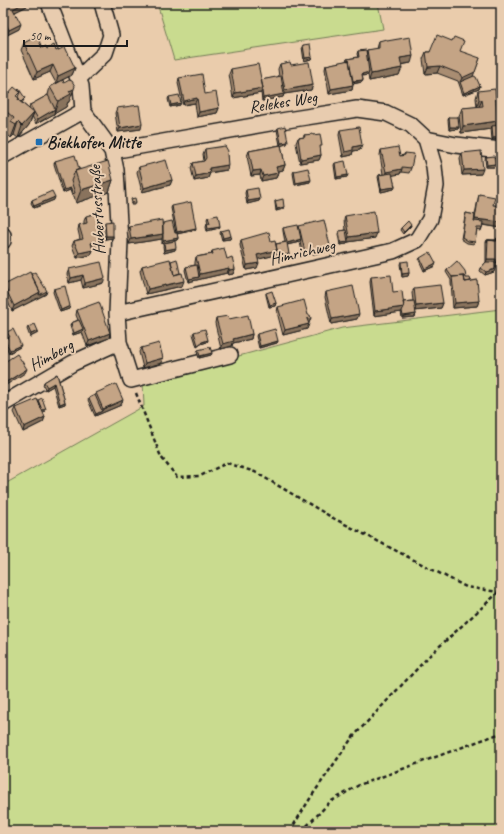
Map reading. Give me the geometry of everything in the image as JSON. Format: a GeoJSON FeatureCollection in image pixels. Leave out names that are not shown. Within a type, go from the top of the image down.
{"type":"FeatureCollection","features":[{"type":"Feature","properties":{"kind":"street"},"geometry":{"type":"LineString","coordinates":[[3,156],[83,111],[81,86],[49,3]]}},
{"type":"Feature","properties":{"kind":"street"},"geometry":{"type":"LineString","coordinates":[[78,79],[104,53],[111,35],[102,3]]}},
{"type":"Feature","properties":{"kind":"street","name":"Relekes Weg"},"geometry":{"type":"LineString","coordinates":[[112,151],[287,120],[357,110],[386,113],[411,125],[426,139]]}},
{"type":"Feature","properties":{"kind":"street","name":"Hubertusstraße"},"geometry":{"type":"LineString","coordinates":[[83,111],[112,151],[116,170],[120,241],[117,313],[119,342],[131,380]]}},
{"type":"Feature","properties":{"kind":"street"},"geometry":{"type":"LineString","coordinates":[[426,139],[456,145],[501,150]]}},
{"type":"Feature","properties":{"kind":"street","name":"Himrichweg"},"geometry":{"type":"LineString","coordinates":[[117,313],[393,251],[417,240],[430,219],[436,186],[434,166],[426,139]]}},
{"type":"Feature","properties":{"kind":"street"},"geometry":{"type":"LineString","coordinates":[[3,235],[3,241]]}},
{"type":"Feature","properties":{"kind":"street","name":"Himberg"},"geometry":{"type":"LineString","coordinates":[[3,404],[73,363],[119,342]]}},
{"type":"Feature","properties":{"kind":"street"},"geometry":{"type":"LineString","coordinates":[[131,380],[230,355]]}},
{"type":"Feature","properties":{"kind":"path"},"geometry":{"type":"LineString","coordinates":[[131,380],[161,456],[176,477],[200,476],[227,463],[255,472],[333,518],[466,587],[498,592]]}},
{"type":"Feature","properties":{"kind":"path"},"geometry":{"type":"LineString","coordinates":[[290,831],[310,797],[352,738],[430,655],[501,590]]}},
{"type":"Feature","properties":{"kind":"path"},"geometry":{"type":"LineString","coordinates":[[302,831],[330,802],[359,786],[501,733]]}},
{"type":"Feature","properties":{"kind":"green space"},"geometry":{"type":"Polygon","coordinates":[[[157,3],[378,3],[383,29],[174,60],[157,3]]]}},
{"type":"Feature","properties":{"kind":"green space"},"geometry":{"type":"Polygon","coordinates":[[[501,309],[501,831],[3,831],[3,485],[144,406],[143,382],[342,328],[501,309]]]}},
{"type":"Feature","properties":{"kind":"building"},"geometry":{"type":"Polygon","coordinates":[[[3,3],[24,3],[13,9],[21,24],[9,30],[3,18],[3,3]]]}},
{"type":"Feature","properties":{"kind":"building"},"geometry":{"type":"Polygon","coordinates":[[[437,35],[452,41],[454,37],[464,41],[460,51],[480,58],[475,72],[462,78],[460,74],[440,66],[428,67],[426,52],[430,52],[437,35]]]}},
{"type":"Feature","properties":{"kind":"building"},"geometry":{"type":"Polygon","coordinates":[[[37,36],[42,48],[46,46],[47,49],[54,45],[56,51],[65,47],[75,68],[58,76],[53,65],[37,72],[24,43],[37,36]]]}},
{"type":"Feature","properties":{"kind":"building"},"geometry":{"type":"Polygon","coordinates":[[[410,37],[413,56],[400,58],[402,68],[371,74],[367,50],[379,48],[379,41],[410,37]]]}},
{"type":"Feature","properties":{"kind":"building"},"geometry":{"type":"Polygon","coordinates":[[[310,44],[312,57],[305,58],[303,45],[310,44]]]}},
{"type":"Feature","properties":{"kind":"building"},"geometry":{"type":"Polygon","coordinates":[[[366,50],[369,72],[362,74],[363,80],[353,81],[349,60],[347,61],[347,59],[359,57],[358,51],[366,50]]]}},
{"type":"Feature","properties":{"kind":"building"},"geometry":{"type":"Polygon","coordinates":[[[349,60],[353,85],[331,89],[326,65],[349,60]]]}},
{"type":"Feature","properties":{"kind":"building"},"geometry":{"type":"Polygon","coordinates":[[[290,62],[291,65],[309,62],[313,85],[285,90],[280,64],[290,62]]]}},
{"type":"Feature","properties":{"kind":"building"},"geometry":{"type":"Polygon","coordinates":[[[258,64],[263,88],[235,93],[231,69],[258,64]]]}},
{"type":"Feature","properties":{"kind":"building"},"geometry":{"type":"Polygon","coordinates":[[[202,74],[205,94],[216,92],[219,108],[199,112],[197,98],[184,101],[179,78],[202,74]]]}},
{"type":"Feature","properties":{"kind":"building"},"geometry":{"type":"Polygon","coordinates":[[[281,76],[284,94],[263,98],[261,80],[281,76]]]}},
{"type":"Feature","properties":{"kind":"building"},"geometry":{"type":"Polygon","coordinates":[[[474,76],[476,77],[480,86],[464,93],[460,82],[474,76]]]}},
{"type":"Feature","properties":{"kind":"building"},"geometry":{"type":"Polygon","coordinates":[[[63,80],[64,83],[69,80],[72,81],[75,86],[74,89],[69,91],[71,94],[58,101],[50,87],[63,80]]]}},
{"type":"Feature","properties":{"kind":"building"},"geometry":{"type":"Polygon","coordinates":[[[14,87],[20,92],[16,96],[19,98],[18,100],[34,113],[22,126],[18,122],[16,125],[11,122],[14,118],[7,112],[3,119],[3,100],[14,87]]]}},
{"type":"Feature","properties":{"kind":"building"},"geometry":{"type":"Polygon","coordinates":[[[19,89],[25,98],[21,102],[18,97],[20,92],[18,90],[19,89]]]}},
{"type":"Feature","properties":{"kind":"building"},"geometry":{"type":"Polygon","coordinates":[[[495,89],[498,121],[463,126],[462,108],[483,106],[482,100],[479,100],[478,91],[495,89]]]}},
{"type":"Feature","properties":{"kind":"building"},"geometry":{"type":"Polygon","coordinates":[[[48,95],[55,109],[38,119],[30,105],[48,95]]]}},
{"type":"Feature","properties":{"kind":"building"},"geometry":{"type":"Polygon","coordinates":[[[179,95],[181,103],[171,105],[169,97],[179,95]]]}},
{"type":"Feature","properties":{"kind":"building"},"geometry":{"type":"Polygon","coordinates":[[[139,105],[142,124],[120,128],[117,108],[139,105]]]}},
{"type":"Feature","properties":{"kind":"building"},"geometry":{"type":"Polygon","coordinates":[[[449,117],[458,117],[459,127],[450,127],[449,117]]]}},
{"type":"Feature","properties":{"kind":"building"},"geometry":{"type":"Polygon","coordinates":[[[501,125],[501,137],[493,138],[492,126],[501,125]]]}},
{"type":"Feature","properties":{"kind":"building"},"geometry":{"type":"Polygon","coordinates":[[[285,126],[288,142],[281,143],[278,128],[285,126]]]}},
{"type":"Feature","properties":{"kind":"building"},"geometry":{"type":"Polygon","coordinates":[[[359,127],[362,145],[353,147],[353,150],[345,152],[340,130],[359,127]]]}},
{"type":"Feature","properties":{"kind":"building"},"geometry":{"type":"Polygon","coordinates":[[[320,134],[322,146],[320,146],[321,155],[301,159],[298,138],[305,137],[304,135],[320,134]]]}},
{"type":"Feature","properties":{"kind":"building"},"geometry":{"type":"Polygon","coordinates":[[[281,145],[285,165],[276,167],[278,173],[263,176],[261,170],[253,171],[249,151],[281,145]]]}},
{"type":"Feature","properties":{"kind":"building"},"geometry":{"type":"Polygon","coordinates":[[[225,146],[228,151],[228,165],[209,168],[210,173],[196,176],[193,163],[204,161],[206,158],[205,149],[225,146]]]}},
{"type":"Feature","properties":{"kind":"building"},"geometry":{"type":"Polygon","coordinates":[[[398,147],[400,156],[405,155],[405,153],[414,154],[411,168],[402,167],[402,169],[386,172],[381,150],[398,147]]]}},
{"type":"Feature","properties":{"kind":"building"},"geometry":{"type":"Polygon","coordinates":[[[481,151],[483,169],[464,170],[462,153],[481,151]]]}},
{"type":"Feature","properties":{"kind":"building"},"geometry":{"type":"Polygon","coordinates":[[[75,155],[79,169],[75,171],[71,181],[75,193],[72,194],[71,188],[64,190],[55,161],[75,155]]]}},
{"type":"Feature","properties":{"kind":"building"},"geometry":{"type":"Polygon","coordinates":[[[494,156],[495,164],[487,165],[486,157],[494,156]]]}},
{"type":"Feature","properties":{"kind":"building"},"geometry":{"type":"Polygon","coordinates":[[[166,160],[172,180],[144,188],[139,167],[166,160]]]}},
{"type":"Feature","properties":{"kind":"building"},"geometry":{"type":"Polygon","coordinates":[[[108,161],[113,180],[81,190],[75,171],[108,161]]]}},
{"type":"Feature","properties":{"kind":"building"},"geometry":{"type":"Polygon","coordinates":[[[345,161],[348,175],[337,177],[335,163],[345,161]]]}},
{"type":"Feature","properties":{"kind":"building"},"geometry":{"type":"Polygon","coordinates":[[[308,168],[311,180],[296,183],[294,171],[308,168]]]}},
{"type":"Feature","properties":{"kind":"building"},"geometry":{"type":"Polygon","coordinates":[[[392,173],[395,187],[381,189],[379,175],[392,173]]]}},
{"type":"Feature","properties":{"kind":"building"},"geometry":{"type":"Polygon","coordinates":[[[258,188],[260,199],[248,201],[246,190],[258,188]]]}},
{"type":"Feature","properties":{"kind":"building"},"geometry":{"type":"Polygon","coordinates":[[[52,191],[55,197],[34,206],[32,200],[52,191]]]}},
{"type":"Feature","properties":{"kind":"building"},"geometry":{"type":"Polygon","coordinates":[[[479,194],[495,197],[493,205],[501,206],[501,222],[475,219],[479,194]]]}},
{"type":"Feature","properties":{"kind":"building"},"geometry":{"type":"Polygon","coordinates":[[[135,198],[136,202],[132,203],[131,199],[135,198]]]}},
{"type":"Feature","properties":{"kind":"building"},"geometry":{"type":"Polygon","coordinates":[[[283,199],[284,207],[277,209],[275,201],[283,199]]]}},
{"type":"Feature","properties":{"kind":"building"},"geometry":{"type":"Polygon","coordinates":[[[191,202],[196,228],[177,232],[172,206],[191,202]]]}},
{"type":"Feature","properties":{"kind":"building"},"geometry":{"type":"Polygon","coordinates":[[[374,211],[377,233],[349,237],[345,216],[374,211]]]}},
{"type":"Feature","properties":{"kind":"building"},"geometry":{"type":"Polygon","coordinates":[[[97,213],[105,239],[91,243],[93,250],[79,253],[74,241],[83,239],[79,225],[87,223],[86,216],[97,213]]]}},
{"type":"Feature","properties":{"kind":"building"},"geometry":{"type":"Polygon","coordinates":[[[466,213],[475,215],[474,221],[483,222],[482,228],[477,228],[475,242],[468,241],[462,237],[466,213]]]}},
{"type":"Feature","properties":{"kind":"building"},"geometry":{"type":"Polygon","coordinates":[[[218,215],[220,226],[208,228],[207,223],[210,223],[208,217],[218,215]]]}},
{"type":"Feature","properties":{"kind":"building"},"geometry":{"type":"Polygon","coordinates":[[[162,220],[163,234],[131,239],[129,226],[162,220]]]}},
{"type":"Feature","properties":{"kind":"building"},"geometry":{"type":"Polygon","coordinates":[[[324,220],[330,246],[305,252],[299,226],[324,220]]]}},
{"type":"Feature","properties":{"kind":"building"},"geometry":{"type":"Polygon","coordinates":[[[113,221],[113,236],[106,236],[105,222],[113,221]]]}},
{"type":"Feature","properties":{"kind":"building"},"geometry":{"type":"Polygon","coordinates":[[[172,221],[178,238],[163,241],[163,223],[172,221]]]}},
{"type":"Feature","properties":{"kind":"building"},"geometry":{"type":"Polygon","coordinates":[[[408,221],[411,225],[404,232],[401,228],[408,221]]]}},
{"type":"Feature","properties":{"kind":"building"},"geometry":{"type":"Polygon","coordinates":[[[298,225],[301,239],[287,243],[289,254],[278,257],[276,244],[287,242],[283,228],[298,225]]]}},
{"type":"Feature","properties":{"kind":"building"},"geometry":{"type":"Polygon","coordinates":[[[229,229],[231,236],[223,238],[221,231],[229,229]]]}},
{"type":"Feature","properties":{"kind":"building"},"geometry":{"type":"Polygon","coordinates":[[[346,230],[348,242],[341,243],[339,231],[346,230]]]}},
{"type":"Feature","properties":{"kind":"building"},"geometry":{"type":"Polygon","coordinates":[[[269,232],[271,242],[275,241],[277,250],[257,255],[259,263],[247,265],[241,240],[269,232]]]}},
{"type":"Feature","properties":{"kind":"building"},"geometry":{"type":"Polygon","coordinates":[[[497,238],[501,238],[501,262],[496,262],[496,259],[487,259],[488,240],[497,241],[497,238]]]}},
{"type":"Feature","properties":{"kind":"building"},"geometry":{"type":"Polygon","coordinates":[[[175,241],[176,248],[165,250],[164,243],[175,241]]]}},
{"type":"Feature","properties":{"kind":"building"},"geometry":{"type":"Polygon","coordinates":[[[224,248],[227,259],[232,257],[235,269],[229,270],[229,268],[200,274],[196,257],[213,254],[212,251],[224,248]]]}},
{"type":"Feature","properties":{"kind":"building"},"geometry":{"type":"Polygon","coordinates":[[[430,252],[436,263],[425,269],[420,258],[430,252]]]}},
{"type":"Feature","properties":{"kind":"building"},"geometry":{"type":"Polygon","coordinates":[[[170,259],[174,275],[182,273],[184,281],[148,289],[142,266],[170,259]]]}},
{"type":"Feature","properties":{"kind":"building"},"geometry":{"type":"Polygon","coordinates":[[[177,259],[180,273],[174,275],[171,261],[177,259]]]}},
{"type":"Feature","properties":{"kind":"building"},"geometry":{"type":"Polygon","coordinates":[[[408,261],[409,273],[402,274],[401,262],[408,261]]]}},
{"type":"Feature","properties":{"kind":"building"},"geometry":{"type":"Polygon","coordinates":[[[457,261],[465,271],[466,278],[470,278],[471,281],[465,282],[464,276],[452,277],[447,270],[457,261]]]}},
{"type":"Feature","properties":{"kind":"building"},"geometry":{"type":"Polygon","coordinates":[[[101,262],[105,278],[85,283],[83,275],[71,278],[69,269],[101,262]]]}},
{"type":"Feature","properties":{"kind":"building"},"geometry":{"type":"Polygon","coordinates":[[[486,262],[495,262],[495,269],[486,272],[481,268],[486,262]]]}},
{"type":"Feature","properties":{"kind":"building"},"geometry":{"type":"Polygon","coordinates":[[[197,265],[199,277],[189,279],[186,267],[197,265]]]}},
{"type":"Feature","properties":{"kind":"building"},"geometry":{"type":"Polygon","coordinates":[[[30,272],[40,292],[14,306],[4,285],[30,272]]]}},
{"type":"Feature","properties":{"kind":"building"},"geometry":{"type":"Polygon","coordinates":[[[35,272],[47,291],[39,295],[40,292],[31,274],[35,272]]]}},
{"type":"Feature","properties":{"kind":"building"},"geometry":{"type":"Polygon","coordinates":[[[391,275],[393,292],[402,291],[404,307],[375,311],[371,277],[391,275]]]}},
{"type":"Feature","properties":{"kind":"building"},"geometry":{"type":"Polygon","coordinates":[[[464,276],[465,282],[477,280],[479,301],[455,303],[452,277],[464,276]]]}},
{"type":"Feature","properties":{"kind":"building"},"geometry":{"type":"Polygon","coordinates":[[[440,285],[443,303],[416,306],[414,288],[440,285]]]}},
{"type":"Feature","properties":{"kind":"building"},"geometry":{"type":"Polygon","coordinates":[[[65,286],[70,306],[61,310],[54,289],[65,286]]]}},
{"type":"Feature","properties":{"kind":"building"},"geometry":{"type":"Polygon","coordinates":[[[353,286],[359,314],[332,319],[326,292],[353,286]]]}},
{"type":"Feature","properties":{"kind":"building"},"geometry":{"type":"Polygon","coordinates":[[[272,291],[276,303],[270,305],[266,293],[272,291]]]}},
{"type":"Feature","properties":{"kind":"building"},"geometry":{"type":"Polygon","coordinates":[[[304,300],[308,315],[310,315],[311,318],[307,319],[309,324],[285,330],[278,307],[304,300]]]}},
{"type":"Feature","properties":{"kind":"building"},"geometry":{"type":"Polygon","coordinates":[[[414,301],[416,314],[403,316],[403,302],[414,301]]]}},
{"type":"Feature","properties":{"kind":"building"},"geometry":{"type":"Polygon","coordinates":[[[99,302],[110,333],[89,341],[77,310],[99,302]]]}},
{"type":"Feature","properties":{"kind":"building"},"geometry":{"type":"Polygon","coordinates":[[[248,315],[252,334],[233,339],[234,341],[223,344],[216,318],[228,316],[229,319],[248,315]]]}},
{"type":"Feature","properties":{"kind":"building"},"geometry":{"type":"Polygon","coordinates":[[[79,320],[83,329],[74,333],[71,323],[79,320]]]}},
{"type":"Feature","properties":{"kind":"building"},"geometry":{"type":"Polygon","coordinates":[[[35,324],[38,331],[31,334],[28,327],[35,324]]]}},
{"type":"Feature","properties":{"kind":"building"},"geometry":{"type":"Polygon","coordinates":[[[13,329],[21,345],[10,350],[4,339],[10,337],[7,332],[13,329]]]}},
{"type":"Feature","properties":{"kind":"building"},"geometry":{"type":"Polygon","coordinates":[[[205,329],[208,340],[198,345],[194,332],[205,329]]]}},
{"type":"Feature","properties":{"kind":"building"},"geometry":{"type":"Polygon","coordinates":[[[275,329],[278,341],[260,346],[257,334],[275,329]]]}},
{"type":"Feature","properties":{"kind":"building"},"geometry":{"type":"Polygon","coordinates":[[[159,343],[163,358],[145,363],[141,348],[159,343]]]}},
{"type":"Feature","properties":{"kind":"building"},"geometry":{"type":"Polygon","coordinates":[[[210,347],[212,353],[200,356],[198,350],[210,347]]]}},
{"type":"Feature","properties":{"kind":"building"},"geometry":{"type":"Polygon","coordinates":[[[17,354],[27,369],[3,384],[3,363],[17,354]]]}},
{"type":"Feature","properties":{"kind":"building"},"geometry":{"type":"Polygon","coordinates":[[[57,374],[65,402],[60,404],[54,383],[47,387],[44,382],[57,374]]]}},
{"type":"Feature","properties":{"kind":"building"},"geometry":{"type":"Polygon","coordinates":[[[116,384],[123,400],[103,409],[96,393],[116,384]]]}},
{"type":"Feature","properties":{"kind":"building"},"geometry":{"type":"Polygon","coordinates":[[[95,395],[102,411],[96,414],[89,398],[95,395]]]}},
{"type":"Feature","properties":{"kind":"building"},"geometry":{"type":"Polygon","coordinates":[[[42,398],[46,409],[42,410],[38,400],[42,398]]]}},
{"type":"Feature","properties":{"kind":"building"},"geometry":{"type":"Polygon","coordinates":[[[37,399],[45,417],[24,427],[16,408],[37,399]]]}},
{"type":"Feature","properties":{"kind":"place","name":"Biekhofen Mitte"},"geometry":{"type":"Point","coordinates":[39,142]}}]}
